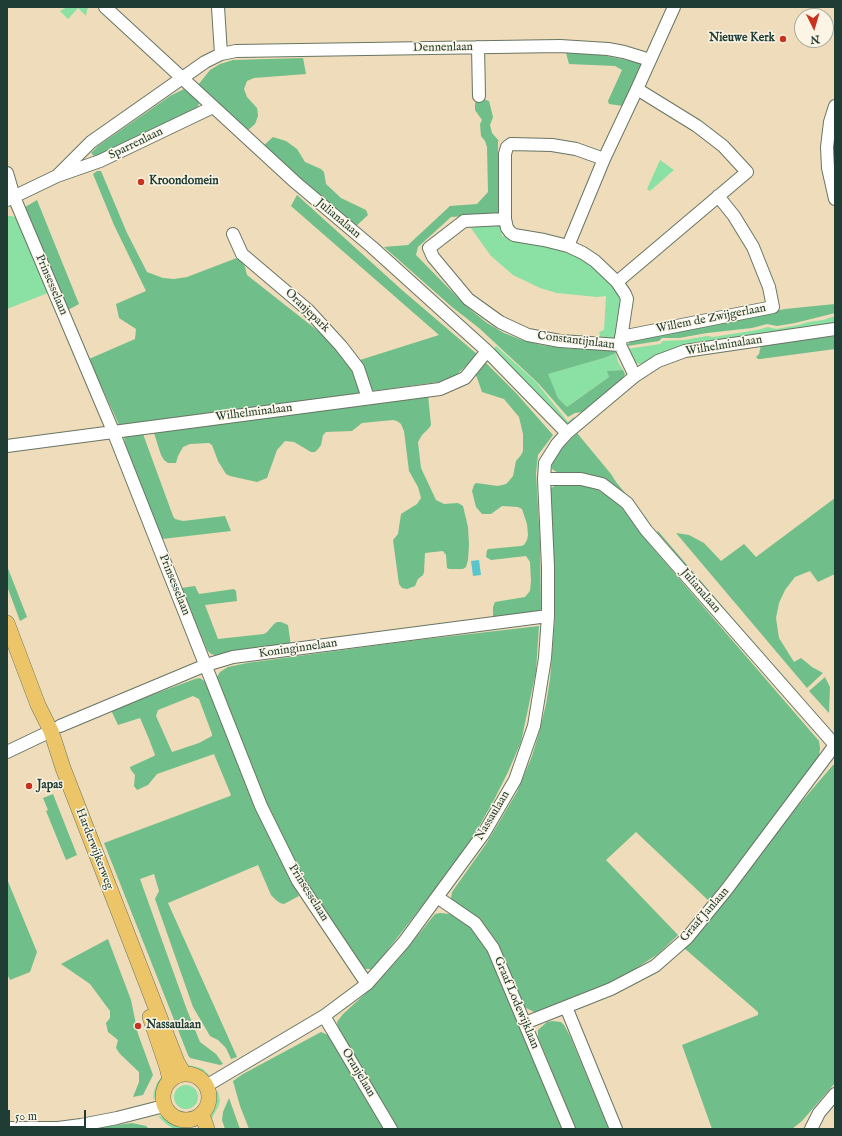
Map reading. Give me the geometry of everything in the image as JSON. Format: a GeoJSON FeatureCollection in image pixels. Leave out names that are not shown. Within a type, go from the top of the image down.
{"type":"FeatureCollection","features":[{"type":"Feature","properties":{"kind":"main road","name":"Harderwijkerweg"},"geometry":{"type":"LineString","coordinates":[[7,623],[38,705],[51,731],[63,768],[177,1062],[184,1074]]}},
{"type":"Feature","properties":{"kind":"main road","name":"Harderwijkerweg"},"geometry":{"type":"LineString","coordinates":[[7,645],[32,707],[51,731],[60,778],[152,1025],[170,1080]]}},
{"type":"Feature","properties":{"kind":"main road"},"geometry":{"type":"LineString","coordinates":[[184,1074],[197,1076],[206,1086],[209,1093],[207,1108],[202,1114],[194,1119],[190,1125],[174,1118],[168,1113],[162,1099],[162,1092],[170,1080],[176,1076],[184,1074]]}},
{"type":"Feature","properties":{"kind":"main road"},"geometry":{"type":"LineString","coordinates":[[202,1114],[207,1129]]}},
{"type":"Feature","properties":{"kind":"street","name":"Julianalaan"},"geometry":{"type":"LineString","coordinates":[[105,7],[295,182],[372,248],[487,351],[567,434]]}},
{"type":"Feature","properties":{"kind":"street"},"geometry":{"type":"LineString","coordinates":[[218,7],[221,54]]}},
{"type":"Feature","properties":{"kind":"street"},"geometry":{"type":"LineString","coordinates":[[568,246],[604,159],[674,7]]}},
{"type":"Feature","properties":{"kind":"street","name":"Dennenlaan"},"geometry":{"type":"LineString","coordinates":[[183,78],[205,62],[221,54],[236,51],[560,46],[608,49],[650,60]]}},
{"type":"Feature","properties":{"kind":"street"},"geometry":{"type":"LineString","coordinates":[[478,47],[479,96]]}},
{"type":"Feature","properties":{"kind":"street","name":"Sparrenlaan"},"geometry":{"type":"LineString","coordinates":[[57,176],[90,142],[183,78]]}},
{"type":"Feature","properties":{"kind":"street"},"geometry":{"type":"LineString","coordinates":[[617,282],[747,172],[723,146],[698,126],[637,89]]}},
{"type":"Feature","properties":{"kind":"street"},"geometry":{"type":"LineString","coordinates":[[835,106],[830,122],[827,147],[828,168],[835,199]]}},
{"type":"Feature","properties":{"kind":"street","name":"Sparrenlaan"},"geometry":{"type":"LineString","coordinates":[[10,198],[57,176],[100,161],[213,107]]}},
{"type":"Feature","properties":{"kind":"street"},"geometry":{"type":"LineString","coordinates":[[604,159],[576,149],[552,145],[512,144],[507,147],[504,154],[506,219],[507,228],[514,235],[568,246],[595,261],[617,282],[627,299],[621,341]]}},
{"type":"Feature","properties":{"kind":"street","name":"Prinsesselaan"},"geometry":{"type":"LineString","coordinates":[[7,173],[10,198],[113,431],[261,806],[298,881],[367,984]]}},
{"type":"Feature","properties":{"kind":"street","name":"Willem de Zwijgerlaan"},"geometry":{"type":"LineString","coordinates":[[621,341],[773,307],[769,287],[753,247],[734,216],[718,196]]}},
{"type":"Feature","properties":{"kind":"street","name":"Constantijnlaan"},"geometry":{"type":"LineString","coordinates":[[506,219],[464,221],[429,248],[433,257],[468,299],[500,322],[528,335],[552,340],[621,341],[635,376]]}},
{"type":"Feature","properties":{"kind":"street","name":"Oranjepark"},"geometry":{"type":"LineString","coordinates":[[233,234],[242,254],[308,310],[341,346],[358,368],[368,398]]}},
{"type":"Feature","properties":{"kind":"street","name":"Wilhelminalaan"},"geometry":{"type":"LineString","coordinates":[[567,434],[635,376],[658,361],[685,351],[835,329]]}},
{"type":"Feature","properties":{"kind":"street","name":"Wilhelminalaan"},"geometry":{"type":"LineString","coordinates":[[7,446],[440,389],[464,378],[487,351]]}},
{"type":"Feature","properties":{"kind":"street","name":"Nassaulaan"},"geometry":{"type":"LineString","coordinates":[[206,1086],[324,1016],[367,984],[404,942],[484,833],[515,780],[534,726],[545,658],[548,616],[548,567],[544,479],[546,463],[557,444],[567,434]]}},
{"type":"Feature","properties":{"kind":"street","name":"Julianalaan"},"geometry":{"type":"LineString","coordinates":[[544,479],[581,479],[602,484],[627,503],[646,530],[835,745]]}},
{"type":"Feature","properties":{"kind":"street","name":"Koninginnelaan"},"geometry":{"type":"LineString","coordinates":[[7,752],[51,731],[206,665],[233,657],[548,616]]}},
{"type":"Feature","properties":{"kind":"street","name":"Graaf Janlaan"},"geometry":{"type":"LineString","coordinates":[[525,1023],[611,989],[654,966],[686,938],[727,889],[835,745]]}},
{"type":"Feature","properties":{"kind":"street","name":"Graaf Lodewijklaan"},"geometry":{"type":"LineString","coordinates":[[437,897],[475,923],[493,948],[569,1129]]}},
{"type":"Feature","properties":{"kind":"street"},"geometry":{"type":"LineString","coordinates":[[566,1007],[616,1129]]}},
{"type":"Feature","properties":{"kind":"street","name":"Oranjelaan"},"geometry":{"type":"LineString","coordinates":[[324,1016],[391,1129]]}},
{"type":"Feature","properties":{"kind":"street"},"geometry":{"type":"LineString","coordinates":[[811,1129],[819,1113],[835,1094]]}},
{"type":"Feature","properties":{"kind":"street"},"geometry":{"type":"LineString","coordinates":[[7,1128],[58,1128],[81,1125],[117,1118],[164,1106]]}},
{"type":"Feature","properties":{"kind":"green space"},"geometry":{"type":"Polygon","coordinates":[[[67,7],[89,7],[86,16],[78,8],[68,19],[60,11],[67,7]]]}},
{"type":"Feature","properties":{"kind":"green space"},"geometry":{"type":"Polygon","coordinates":[[[566,53],[601,55],[642,63],[623,106],[609,104],[608,101],[622,70],[615,66],[569,64],[566,53]]]}},
{"type":"Feature","properties":{"kind":"green space"},"geometry":{"type":"Polygon","coordinates":[[[303,58],[306,74],[254,78],[247,81],[244,89],[247,97],[257,108],[258,116],[255,124],[245,133],[198,85],[210,70],[220,64],[233,60],[303,58]]]}},
{"type":"Feature","properties":{"kind":"green space"},"geometry":{"type":"Polygon","coordinates":[[[184,89],[192,93],[197,98],[199,103],[197,109],[187,116],[95,157],[91,153],[98,146],[170,96],[184,89]]]}},
{"type":"Feature","properties":{"kind":"green space"},"geometry":{"type":"Polygon","coordinates":[[[480,98],[489,101],[493,117],[490,125],[492,133],[499,141],[498,214],[451,217],[418,247],[416,255],[467,307],[487,323],[504,333],[541,345],[562,348],[615,351],[616,353],[604,358],[548,374],[558,398],[567,407],[609,377],[607,371],[623,370],[625,374],[623,378],[583,412],[575,413],[568,417],[538,383],[479,328],[452,307],[384,247],[408,245],[450,206],[477,204],[488,192],[487,147],[481,136],[480,124],[482,120],[475,110],[475,103],[480,98]]]}},
{"type":"Feature","properties":{"kind":"green space"},"geometry":{"type":"Polygon","coordinates":[[[273,137],[286,141],[297,149],[305,162],[321,169],[324,172],[326,184],[341,198],[366,210],[368,215],[354,228],[262,147],[273,137]]]}},
{"type":"Feature","properties":{"kind":"green space"},"geometry":{"type":"Polygon","coordinates":[[[660,160],[674,170],[650,191],[647,189],[660,160]]]}},
{"type":"Feature","properties":{"kind":"green space"},"geometry":{"type":"Polygon","coordinates":[[[97,171],[101,171],[127,233],[147,272],[163,278],[174,279],[187,277],[242,256],[247,275],[327,338],[352,364],[361,393],[120,427],[89,359],[135,339],[136,329],[119,318],[116,304],[146,291],[114,225],[93,174],[97,171]]]}},
{"type":"Feature","properties":{"kind":"green space"},"geometry":{"type":"Polygon","coordinates":[[[297,195],[402,290],[478,355],[455,376],[446,381],[372,391],[368,377],[360,360],[439,335],[291,206],[297,195]]]}},
{"type":"Feature","properties":{"kind":"green space"},"geometry":{"type":"Polygon","coordinates":[[[37,200],[79,304],[68,310],[25,207],[37,200]]]}},
{"type":"Feature","properties":{"kind":"green space"},"geometry":{"type":"Polygon","coordinates":[[[7,216],[16,217],[48,293],[7,309],[7,216]]]}},
{"type":"Feature","properties":{"kind":"green space"},"geometry":{"type":"Polygon","coordinates":[[[468,224],[500,225],[502,236],[531,241],[567,251],[585,260],[618,289],[621,307],[617,341],[601,339],[599,332],[604,330],[606,296],[597,297],[557,293],[540,288],[513,275],[491,256],[468,224]]]}},
{"type":"Feature","properties":{"kind":"green space"},"geometry":{"type":"Polygon","coordinates":[[[835,304],[835,313],[795,323],[777,326],[767,324],[752,328],[679,338],[662,338],[659,341],[627,346],[631,339],[785,309],[835,304]]]}},
{"type":"Feature","properties":{"kind":"green space"},"geometry":{"type":"Polygon","coordinates":[[[835,316],[835,324],[658,355],[640,364],[631,360],[627,349],[660,344],[663,341],[684,340],[707,336],[713,337],[768,327],[776,329],[823,320],[835,316]]]}},
{"type":"Feature","properties":{"kind":"green space"},"geometry":{"type":"Polygon","coordinates":[[[835,336],[835,349],[760,359],[756,357],[759,354],[761,345],[835,336]]]}},
{"type":"Feature","properties":{"kind":"green space"},"geometry":{"type":"Polygon","coordinates":[[[496,346],[536,382],[568,422],[574,417],[577,421],[572,424],[563,423],[527,383],[493,349],[496,346]]]}},
{"type":"Feature","properties":{"kind":"green space"},"geometry":{"type":"Polygon","coordinates":[[[616,353],[618,362],[623,370],[608,371],[609,377],[567,407],[558,398],[547,374],[604,358],[616,353]]]}},
{"type":"Feature","properties":{"kind":"green space"},"geometry":{"type":"Polygon","coordinates":[[[486,363],[516,393],[553,435],[538,455],[536,473],[540,541],[541,613],[493,619],[493,607],[495,602],[525,597],[530,591],[531,581],[530,562],[526,556],[491,560],[486,557],[487,550],[489,549],[524,545],[528,535],[527,524],[522,509],[518,507],[502,506],[491,514],[482,514],[476,507],[472,491],[476,483],[498,486],[506,484],[513,476],[516,461],[523,451],[523,434],[519,417],[504,399],[482,392],[476,375],[486,363]]]}},
{"type":"Feature","properties":{"kind":"green space"},"geometry":{"type":"Polygon","coordinates":[[[428,395],[431,425],[418,442],[421,468],[436,500],[444,504],[458,503],[463,506],[468,527],[468,560],[466,567],[463,569],[449,569],[447,568],[446,555],[443,551],[425,553],[423,575],[418,579],[415,586],[407,589],[402,588],[399,584],[393,540],[398,534],[401,514],[417,504],[421,498],[418,487],[409,471],[404,431],[401,424],[397,421],[393,420],[362,423],[352,431],[326,432],[323,435],[321,445],[315,452],[311,452],[294,442],[285,441],[277,450],[267,478],[257,482],[226,474],[218,461],[212,445],[209,443],[190,444],[183,447],[176,463],[168,463],[161,455],[154,433],[428,395]]]}},
{"type":"Feature","properties":{"kind":"green space"},"geometry":{"type":"Polygon","coordinates":[[[577,433],[647,519],[646,520],[619,491],[560,474],[552,469],[556,455],[577,433]]]}},
{"type":"Feature","properties":{"kind":"green space"},"geometry":{"type":"Polygon","coordinates":[[[143,434],[175,519],[183,521],[225,516],[231,531],[162,539],[126,449],[124,437],[143,434]]]}},
{"type":"Feature","properties":{"kind":"green space"},"geometry":{"type":"Polygon","coordinates":[[[558,484],[578,484],[592,487],[615,499],[651,546],[819,741],[820,748],[819,756],[810,769],[709,901],[636,832],[606,860],[678,935],[658,954],[616,980],[555,1006],[534,1012],[526,1008],[520,1000],[510,977],[452,903],[451,898],[452,892],[486,844],[517,792],[532,756],[539,733],[550,679],[555,617],[555,585],[549,493],[551,488],[558,484]]]}},
{"type":"Feature","properties":{"kind":"green space"},"geometry":{"type":"Polygon","coordinates":[[[835,498],[835,574],[818,582],[810,571],[795,577],[785,590],[779,603],[776,618],[779,638],[794,662],[801,658],[812,667],[823,673],[807,688],[676,533],[689,535],[704,543],[721,561],[744,544],[756,557],[835,498]]]}},
{"type":"Feature","properties":{"kind":"green space"},"geometry":{"type":"Polygon","coordinates":[[[658,531],[800,695],[798,696],[689,570],[657,532],[658,531]]]}},
{"type":"Feature","properties":{"kind":"green space"},"geometry":{"type":"Polygon","coordinates":[[[7,566],[27,617],[20,621],[7,586],[7,566]]]}},
{"type":"Feature","properties":{"kind":"green space"},"geometry":{"type":"Polygon","coordinates":[[[195,586],[199,594],[234,589],[236,591],[237,601],[205,605],[218,639],[264,634],[274,624],[281,622],[288,625],[291,646],[218,656],[211,654],[207,650],[181,588],[195,586]]]}},
{"type":"Feature","properties":{"kind":"green space"},"geometry":{"type":"Polygon","coordinates":[[[539,626],[536,671],[521,742],[495,798],[476,832],[447,874],[379,961],[372,969],[361,967],[313,897],[290,854],[259,789],[217,677],[220,672],[228,667],[247,663],[409,641],[539,626]]]}},
{"type":"Feature","properties":{"kind":"green space"},"geometry":{"type":"Polygon","coordinates":[[[825,677],[830,687],[829,713],[809,691],[825,677]]]}},
{"type":"Feature","properties":{"kind":"green space"},"geometry":{"type":"Polygon","coordinates":[[[200,678],[207,683],[252,798],[273,845],[299,896],[284,904],[276,900],[271,895],[258,865],[168,903],[237,1057],[231,1059],[226,1048],[218,1040],[210,1036],[193,1007],[155,899],[159,891],[154,874],[140,879],[200,1042],[216,1054],[223,1064],[220,1065],[190,1058],[188,1055],[104,843],[231,795],[214,754],[157,774],[148,785],[137,790],[134,786],[135,775],[130,767],[155,755],[140,718],[118,725],[111,710],[200,678]],[[193,696],[158,710],[156,716],[172,752],[199,743],[212,736],[199,699],[193,696]]]}},
{"type":"Feature","properties":{"kind":"green space"},"geometry":{"type":"Polygon","coordinates":[[[833,765],[835,765],[835,1083],[802,1121],[792,1129],[712,1129],[682,1045],[758,1015],[758,1012],[684,948],[704,927],[791,814],[833,765]]]}},
{"type":"Feature","properties":{"kind":"green space"},"geometry":{"type":"Polygon","coordinates":[[[53,794],[77,855],[66,860],[46,811],[48,810],[43,798],[53,794]]]}},
{"type":"Feature","properties":{"kind":"green space"},"geometry":{"type":"Polygon","coordinates":[[[7,879],[37,952],[30,972],[10,980],[7,974],[7,879]]]}},
{"type":"Feature","properties":{"kind":"green space"},"geometry":{"type":"Polygon","coordinates":[[[435,914],[450,914],[471,926],[490,952],[565,1129],[396,1129],[338,1028],[337,1022],[343,1014],[377,983],[435,914]]]}},
{"type":"Feature","properties":{"kind":"green space"},"geometry":{"type":"Polygon","coordinates":[[[108,939],[131,1000],[138,1034],[153,1075],[143,1095],[133,1097],[139,1082],[139,1072],[120,1054],[116,1048],[118,1040],[108,1032],[106,1023],[110,1018],[110,1011],[90,984],[61,964],[108,939]]]}},
{"type":"Feature","properties":{"kind":"green space"},"geometry":{"type":"Polygon","coordinates":[[[547,1022],[561,1022],[570,1036],[609,1129],[576,1129],[538,1037],[538,1030],[547,1022]]]}},
{"type":"Feature","properties":{"kind":"green space"},"geometry":{"type":"Polygon","coordinates":[[[321,1032],[330,1036],[385,1129],[249,1129],[240,1106],[233,1081],[243,1074],[321,1032]]]}},
{"type":"Feature","properties":{"kind":"green space"},"geometry":{"type":"Polygon","coordinates":[[[183,1065],[203,1069],[209,1075],[198,1076],[188,1071],[183,1065]]]}},
{"type":"Feature","properties":{"kind":"green space"},"geometry":{"type":"Polygon","coordinates":[[[163,1075],[164,1080],[161,1091],[153,1100],[157,1083],[163,1075]]]}},
{"type":"Feature","properties":{"kind":"green space"},"geometry":{"type":"Polygon","coordinates":[[[186,1085],[195,1088],[198,1097],[195,1106],[186,1109],[177,1106],[174,1097],[177,1088],[186,1085]]]}},
{"type":"Feature","properties":{"kind":"green space"},"geometry":{"type":"Polygon","coordinates":[[[218,1091],[220,1101],[211,1120],[209,1116],[209,1109],[213,1095],[218,1091]]]}},
{"type":"Feature","properties":{"kind":"green space"},"geometry":{"type":"Polygon","coordinates":[[[229,1098],[240,1129],[225,1129],[222,1120],[223,1112],[229,1098]]]}},
{"type":"Feature","properties":{"kind":"green space"},"geometry":{"type":"Polygon","coordinates":[[[158,1116],[168,1117],[184,1125],[187,1129],[174,1129],[158,1116]]]}},
{"type":"Feature","properties":{"kind":"green space"},"geometry":{"type":"Polygon","coordinates":[[[132,1123],[146,1126],[149,1129],[88,1129],[132,1123]]]}},
{"type":"Feature","properties":{"kind":"water"},"geometry":{"type":"Polygon","coordinates":[[[479,560],[481,575],[473,576],[471,561],[479,560]]]}},
{"type":"Feature","properties":{"kind":"place","name":"Nieuwe Kerk"},"geometry":{"type":"Point","coordinates":[783,39]}},
{"type":"Feature","properties":{"kind":"place","name":"Kroondomein"},"geometry":{"type":"Point","coordinates":[141,182]}},
{"type":"Feature","properties":{"kind":"place","name":"Japas"},"geometry":{"type":"Point","coordinates":[29,786]}},
{"type":"Feature","properties":{"kind":"place","name":"Nassaulaan"},"geometry":{"type":"Point","coordinates":[138,1026]}}]}
